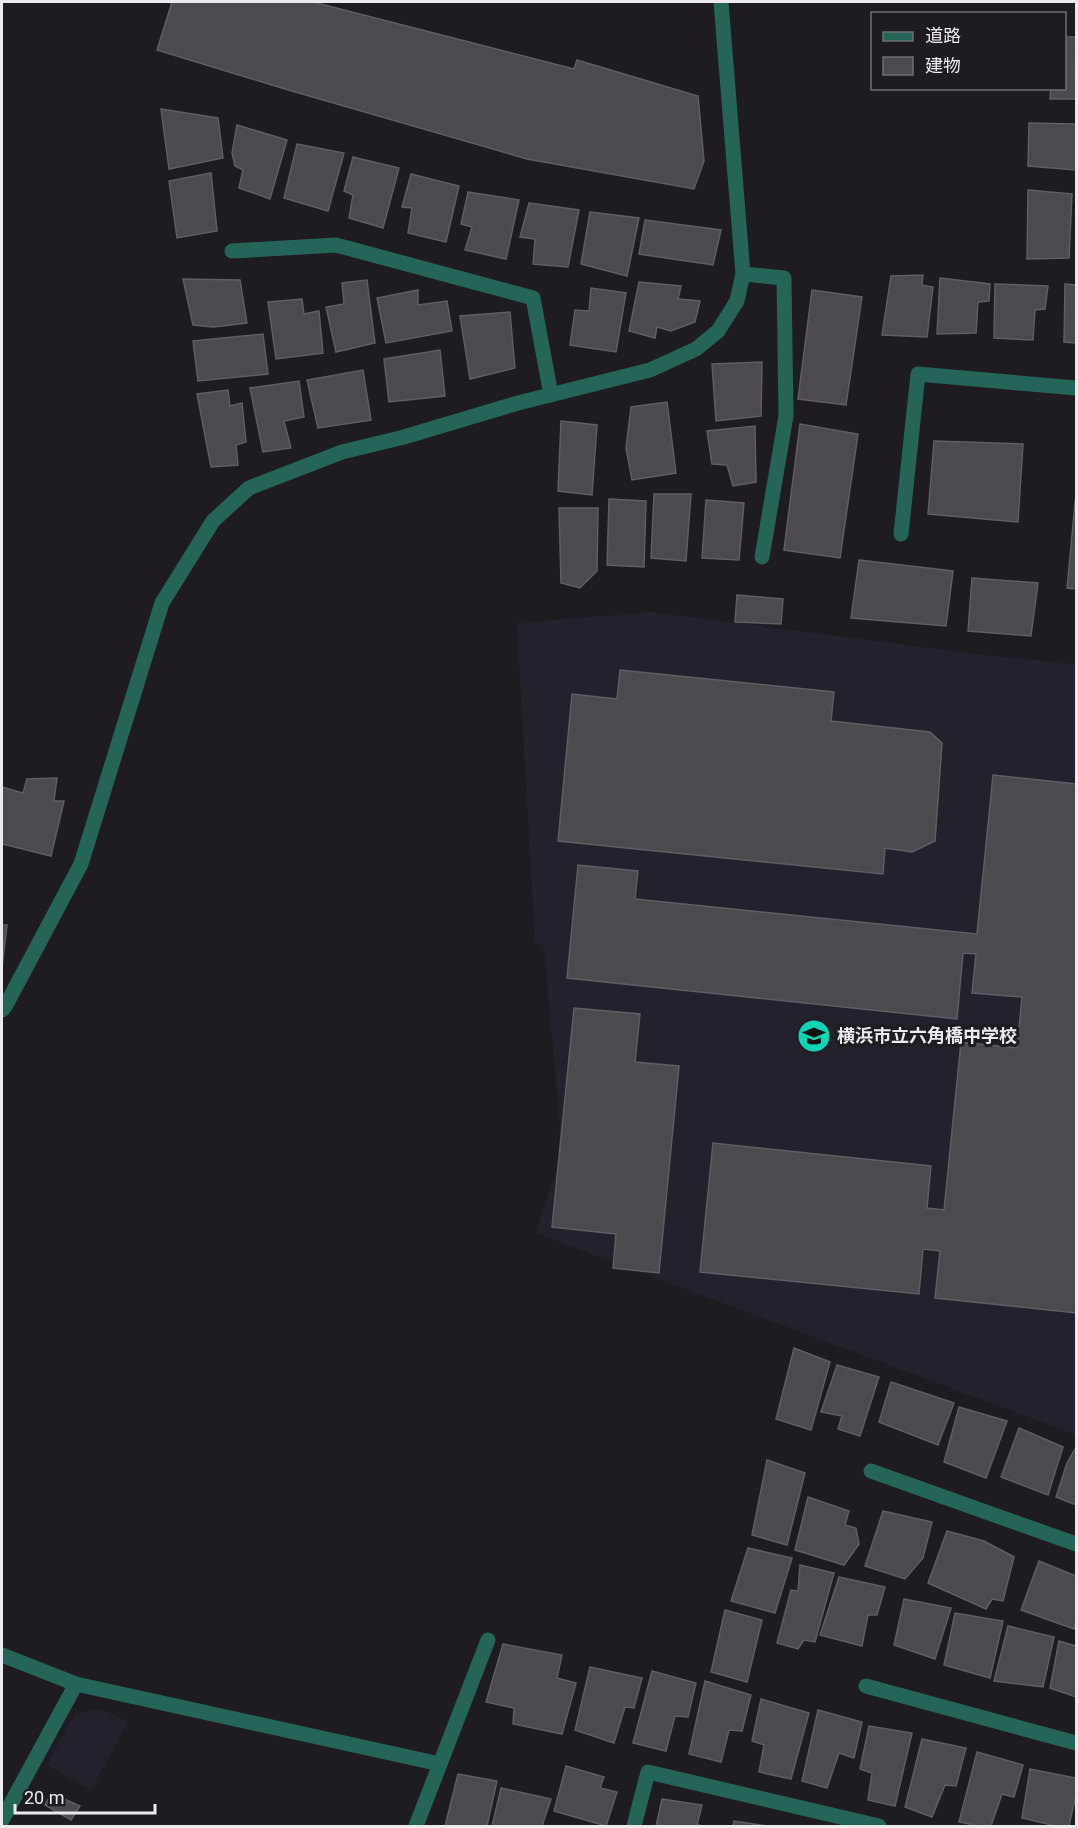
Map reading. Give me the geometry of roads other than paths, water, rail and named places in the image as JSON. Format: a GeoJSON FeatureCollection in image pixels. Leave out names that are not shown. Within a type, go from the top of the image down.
{"type":"FeatureCollection","features":[{"type":"Feature","properties":{"kind":"street"},"geometry":{"type":"LineString","coordinates":[[3,1007],[81,864],[162,603],[213,521],[249,488],[342,452],[650,369],[696,349],[718,331],[737,301],[743,274],[721,2]]}},
{"type":"Feature","properties":{"kind":"street"},"geometry":{"type":"LineString","coordinates":[[232,251],[336,245],[533,298],[550,395]]}},
{"type":"Feature","properties":{"kind":"street"},"geometry":{"type":"LineString","coordinates":[[743,274],[784,278],[786,416],[762,557]]}},
{"type":"Feature","properties":{"kind":"street"},"geometry":{"type":"LineString","coordinates":[[902,534],[918,374],[1077,388]]}},
{"type":"Feature","properties":{"kind":"street"},"geometry":{"type":"LineString","coordinates":[[871,1471],[1077,1544]]}},
{"type":"Feature","properties":{"kind":"street"},"geometry":{"type":"LineString","coordinates":[[416,1827],[488,1640]]}},
{"type":"Feature","properties":{"kind":"street"},"geometry":{"type":"LineString","coordinates":[[2,1655],[76,1684],[440,1764]]}},
{"type":"Feature","properties":{"kind":"street"},"geometry":{"type":"LineString","coordinates":[[2,1820],[76,1684]]}},
{"type":"Feature","properties":{"kind":"street"},"geometry":{"type":"LineString","coordinates":[[866,1686],[1077,1743]]}},
{"type":"Feature","properties":{"kind":"street"},"geometry":{"type":"LineString","coordinates":[[634,1827],[648,1772],[879,1827]]}},
{"type":"Feature","properties":{"kind":"place","name":"横浜市立六角橋中学校"},"geometry":{"type":"Point","coordinates":[814,1036]}}]}
